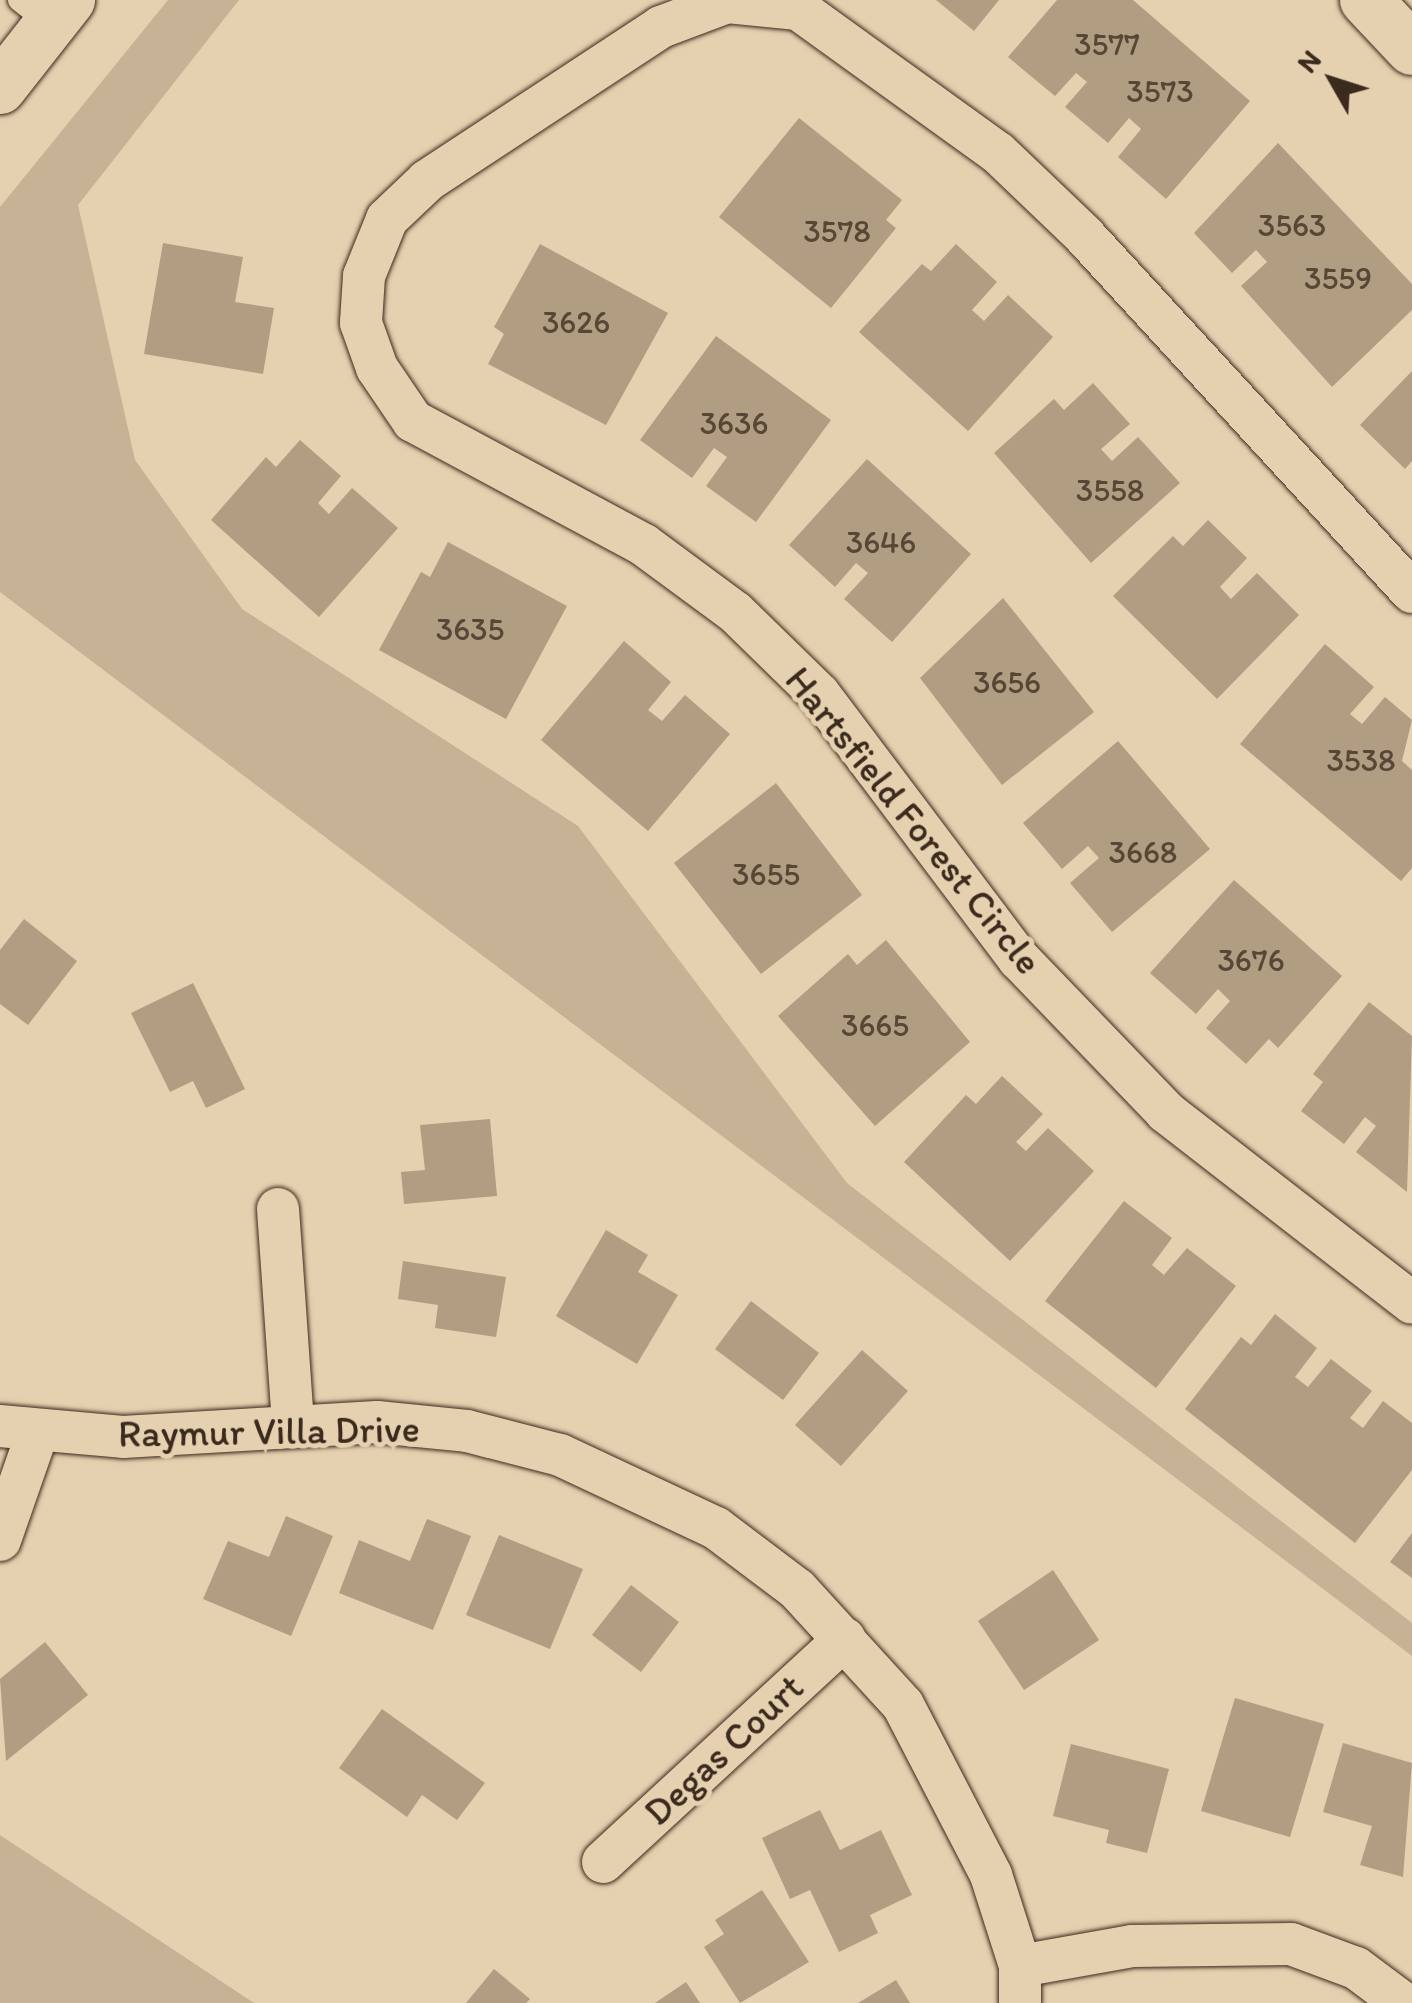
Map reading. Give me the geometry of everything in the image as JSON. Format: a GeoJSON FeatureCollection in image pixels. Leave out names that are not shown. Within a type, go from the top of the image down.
{"type":"FeatureCollection","features":[{"type":"Feature","properties":{"kind":"street"},"geometry":{"type":"LineString","coordinates":[[1366,0],[1412,49]]}},
{"type":"Feature","properties":{"kind":"street","name":"Hartsfield Forest Circle"},"geometry":{"type":"LineString","coordinates":[[1412,592],[1073,224],[998,153],[798,9],[726,2],[661,27],[427,181],[388,219],[364,276],[361,322],[377,368],[413,421],[644,545],[736,612],[818,694],[1019,959],[1166,1112],[1412,1303]]}},
{"type":"Feature","properties":{"kind":"street"},"geometry":{"type":"LineString","coordinates":[[0,88],[46,8]]}},
{"type":"Feature","properties":{"kind":"street"},"geometry":{"type":"LineString","coordinates":[[278,1209],[293,1424]]}},
{"type":"Feature","properties":{"kind":"street","name":"Raymur Villa Drive"},"geometry":{"type":"LineString","coordinates":[[19,1430],[293,1424],[467,1431],[560,1455],[716,1528],[845,1639],[904,1705],[952,1785],[1020,1985]]}},
{"type":"Feature","properties":{"kind":"street"},"geometry":{"type":"LineString","coordinates":[[0,1540],[19,1430]]}},
{"type":"Feature","properties":{"kind":"street","name":"Degas Court"},"geometry":{"type":"LineString","coordinates":[[603,1862],[845,1639]]}},
{"type":"Feature","properties":{"kind":"street"},"geometry":{"type":"LineString","coordinates":[[1020,1985],[1132,1946],[1291,1944],[1356,1968],[1403,2003]]}},
{"type":"Feature","properties":{"kind":"shaded area"},"geometry":{"type":"Polygon","coordinates":[[[168,0],[239,0],[78,205],[135,460],[242,609],[578,826],[847,1183],[1412,1623],[1412,1656],[0,592],[0,207],[168,0]]]}},
{"type":"Feature","properties":{"kind":"shaded area"},"geometry":{"type":"Polygon","coordinates":[[[0,1835],[254,2003],[0,2003],[0,1835]]]}},
{"type":"Feature","properties":{"kind":"building"},"geometry":{"type":"Polygon","coordinates":[[[936,0],[999,0],[974,31],[936,0]]]}},
{"type":"Feature","properties":{"kind":"building"},"geometry":{"type":"Polygon","coordinates":[[[1057,0],[1133,0],[1250,101],[1166,199],[1118,157],[1141,129],[1129,118],[1108,143],[1065,107],[1087,82],[1076,73],[1055,96],[1008,57],[1057,0]]]}},
{"type":"Feature","properties":{"kind":"building"},"geometry":{"type":"Polygon","coordinates":[[[799,118],[902,200],[886,220],[896,228],[831,308],[719,217],[799,118]]]}},
{"type":"Feature","properties":{"kind":"building"},"geometry":{"type":"Polygon","coordinates":[[[1278,143],[1412,284],[1412,310],[1332,387],[1241,286],[1267,262],[1256,250],[1232,273],[1194,233],[1278,143]]]}},
{"type":"Feature","properties":{"kind":"building"},"geometry":{"type":"Polygon","coordinates":[[[163,243],[243,257],[235,302],[274,308],[263,374],[144,354],[163,243]]]}},
{"type":"Feature","properties":{"kind":"building"},"geometry":{"type":"Polygon","coordinates":[[[540,244],[668,313],[606,425],[488,364],[504,334],[494,327],[540,244]]]}},
{"type":"Feature","properties":{"kind":"building"},"geometry":{"type":"Polygon","coordinates":[[[956,244],[997,282],[972,310],[984,321],[1008,295],[1053,337],[968,431],[859,332],[922,264],[931,271],[956,244]]]}},
{"type":"Feature","properties":{"kind":"building"},"geometry":{"type":"Polygon","coordinates":[[[716,336],[831,420],[756,522],[706,486],[727,457],[714,448],[692,478],[640,440],[716,336]]]}},
{"type":"Feature","properties":{"kind":"building"},"geometry":{"type":"Polygon","coordinates":[[[1412,371],[1412,461],[1405,469],[1360,425],[1412,371]]]}},
{"type":"Feature","properties":{"kind":"building"},"geometry":{"type":"Polygon","coordinates":[[[1093,383],[1130,424],[1101,449],[1112,461],[1138,437],[1180,483],[1091,563],[994,453],[1054,399],[1064,410],[1093,383]]]}},
{"type":"Feature","properties":{"kind":"building"},"geometry":{"type":"Polygon","coordinates":[[[300,440],[341,476],[318,503],[329,514],[352,488],[398,528],[319,617],[211,520],[266,457],[276,467],[300,440]]]}},
{"type":"Feature","properties":{"kind":"building"},"geometry":{"type":"Polygon","coordinates":[[[867,459],[971,554],[892,642],[844,599],[868,573],[856,563],[835,587],[789,545],[867,459]]]}},
{"type":"Feature","properties":{"kind":"building"},"geometry":{"type":"Polygon","coordinates":[[[1208,520],[1247,558],[1220,587],[1231,599],[1257,573],[1299,615],[1217,699],[1113,596],[1173,536],[1183,546],[1208,520]]]}},
{"type":"Feature","properties":{"kind":"building"},"geometry":{"type":"Polygon","coordinates":[[[448,542],[567,606],[506,719],[379,650],[421,572],[430,577],[448,542]]]}},
{"type":"Feature","properties":{"kind":"building"},"geometry":{"type":"Polygon","coordinates":[[[1003,598],[1094,712],[1002,785],[920,678],[1003,598]]]}},
{"type":"Feature","properties":{"kind":"building"},"geometry":{"type":"Polygon","coordinates":[[[624,641],[671,682],[648,710],[662,721],[685,695],[730,734],[648,831],[541,740],[624,641]]]}},
{"type":"Feature","properties":{"kind":"building"},"geometry":{"type":"Polygon","coordinates":[[[1325,644],[1374,687],[1350,714],[1362,724],[1385,697],[1412,720],[1402,761],[1412,770],[1412,868],[1401,881],[1240,744],[1325,644]]]}},
{"type":"Feature","properties":{"kind":"building"},"geometry":{"type":"Polygon","coordinates":[[[1118,741],[1210,849],[1112,932],[1070,883],[1099,858],[1088,846],[1062,869],[1023,823],[1118,741]]]}},
{"type":"Feature","properties":{"kind":"building"},"geometry":{"type":"Polygon","coordinates":[[[776,783],[862,895],[761,974],[674,863],[776,783]]]}},
{"type":"Feature","properties":{"kind":"building"},"geometry":{"type":"Polygon","coordinates":[[[1234,880],[1342,976],[1278,1048],[1269,1039],[1246,1064],[1206,1028],[1230,1001],[1218,989],[1196,1014],[1150,973],[1234,880]]]}},
{"type":"Feature","properties":{"kind":"building"},"geometry":{"type":"Polygon","coordinates":[[[24,919],[77,961],[28,1025],[0,1004],[0,950],[24,919]]]}},
{"type":"Feature","properties":{"kind":"building"},"geometry":{"type":"Polygon","coordinates":[[[886,940],[970,1042],[875,1126],[778,1016],[848,954],[857,965],[886,940]]]}},
{"type":"Feature","properties":{"kind":"building"},"geometry":{"type":"Polygon","coordinates":[[[193,983],[245,1089],[206,1108],[193,1081],[170,1092],[131,1013],[193,983]]]}},
{"type":"Feature","properties":{"kind":"building"},"geometry":{"type":"Polygon","coordinates":[[[1369,1002],[1412,1036],[1407,1192],[1356,1152],[1376,1126],[1365,1117],[1344,1144],[1301,1111],[1323,1082],[1313,1074],[1369,1002]]]}},
{"type":"Feature","properties":{"kind":"building"},"geometry":{"type":"Polygon","coordinates":[[[1002,1076],[1043,1114],[1016,1142],[1026,1151],[1048,1128],[1094,1171],[1010,1261],[904,1162],[966,1095],[976,1104],[1002,1076]]]}},
{"type":"Feature","properties":{"kind":"building"},"geometry":{"type":"Polygon","coordinates":[[[490,1119],[497,1196],[404,1204],[401,1172],[425,1170],[420,1125],[490,1119]]]}},
{"type":"Feature","properties":{"kind":"building"},"geometry":{"type":"Polygon","coordinates":[[[1124,1201],[1172,1238],[1152,1265],[1164,1275],[1187,1248],[1236,1286],[1156,1388],[1045,1301],[1124,1201]]]}},
{"type":"Feature","properties":{"kind":"building"},"geometry":{"type":"Polygon","coordinates":[[[606,1230],[648,1255],[638,1272],[678,1295],[637,1364],[556,1316],[606,1230]]]}},
{"type":"Feature","properties":{"kind":"building"},"geometry":{"type":"Polygon","coordinates":[[[403,1261],[506,1277],[496,1337],[435,1328],[438,1305],[398,1299],[403,1261]]]}},
{"type":"Feature","properties":{"kind":"building"},"geometry":{"type":"Polygon","coordinates":[[[751,1301],[819,1353],[783,1400],[715,1349],[751,1301]]]}},
{"type":"Feature","properties":{"kind":"building"},"geometry":{"type":"Polygon","coordinates":[[[1275,1314],[1317,1348],[1295,1377],[1308,1387],[1331,1359],[1372,1391],[1350,1418],[1363,1428],[1383,1401],[1412,1423],[1412,1470],[1355,1543],[1185,1409],[1241,1337],[1251,1345],[1275,1314]]]}},
{"type":"Feature","properties":{"kind":"building"},"geometry":{"type":"Polygon","coordinates":[[[862,1350],[908,1391],[841,1466],[795,1425],[862,1350]]]}},
{"type":"Feature","properties":{"kind":"building"},"geometry":{"type":"Polygon","coordinates":[[[286,1516],[333,1536],[291,1636],[203,1599],[228,1541],[269,1557],[286,1516]]]}},
{"type":"Feature","properties":{"kind":"building"},"geometry":{"type":"Polygon","coordinates":[[[427,1519],[471,1536],[433,1630],[339,1593],[359,1540],[410,1561],[427,1519]]]}},
{"type":"Feature","properties":{"kind":"building"},"geometry":{"type":"Polygon","coordinates":[[[1412,1533],[1412,1578],[1390,1562],[1412,1533]]]}},
{"type":"Feature","properties":{"kind":"building"},"geometry":{"type":"Polygon","coordinates":[[[499,1535],[583,1569],[550,1649],[466,1615],[499,1535]]]}},
{"type":"Feature","properties":{"kind":"building"},"geometry":{"type":"Polygon","coordinates":[[[1053,1570],[1099,1640],[1024,1690],[978,1621],[1053,1570]]]}},
{"type":"Feature","properties":{"kind":"building"},"geometry":{"type":"Polygon","coordinates":[[[631,1585],[679,1622],[641,1672],[592,1635],[631,1585]]]}},
{"type":"Feature","properties":{"kind":"building"},"geometry":{"type":"Polygon","coordinates":[[[45,1642],[88,1695],[6,1761],[0,1679],[45,1642]]]}},
{"type":"Feature","properties":{"kind":"building"},"geometry":{"type":"Polygon","coordinates":[[[1235,1698],[1324,1724],[1290,1837],[1201,1811],[1235,1698]]]}},
{"type":"Feature","properties":{"kind":"building"},"geometry":{"type":"Polygon","coordinates":[[[382,1709],[485,1783],[457,1820],[422,1795],[407,1817],[339,1768],[382,1709]]]}},
{"type":"Feature","properties":{"kind":"building"},"geometry":{"type":"Polygon","coordinates":[[[1343,1743],[1412,1763],[1403,1877],[1360,1865],[1372,1826],[1323,1812],[1343,1743]]]}},
{"type":"Feature","properties":{"kind":"building"},"geometry":{"type":"Polygon","coordinates":[[[1071,1744],[1169,1769],[1147,1853],[1106,1843],[1109,1830],[1053,1816],[1071,1744]]]}},
{"type":"Feature","properties":{"kind":"building"},"geometry":{"type":"Polygon","coordinates":[[[820,1810],[840,1850],[881,1830],[912,1895],[870,1915],[878,1933],[839,1952],[810,1890],[790,1899],[762,1838],[820,1810]]]}},
{"type":"Feature","properties":{"kind":"building"},"geometry":{"type":"Polygon","coordinates":[[[762,1890],[809,1962],[740,2003],[704,1947],[724,1934],[715,1920],[762,1890]]]}},
{"type":"Feature","properties":{"kind":"building"},"geometry":{"type":"Polygon","coordinates":[[[494,1969],[530,1999],[526,2003],[466,2003],[494,1969]]]}},
{"type":"Feature","properties":{"kind":"building"},"geometry":{"type":"Polygon","coordinates":[[[896,1980],[910,2003],[858,2003],[896,1980]]]}},
{"type":"Feature","properties":{"kind":"building"},"geometry":{"type":"Polygon","coordinates":[[[686,1982],[700,2003],[655,2003],[686,1982]]]}}]}
